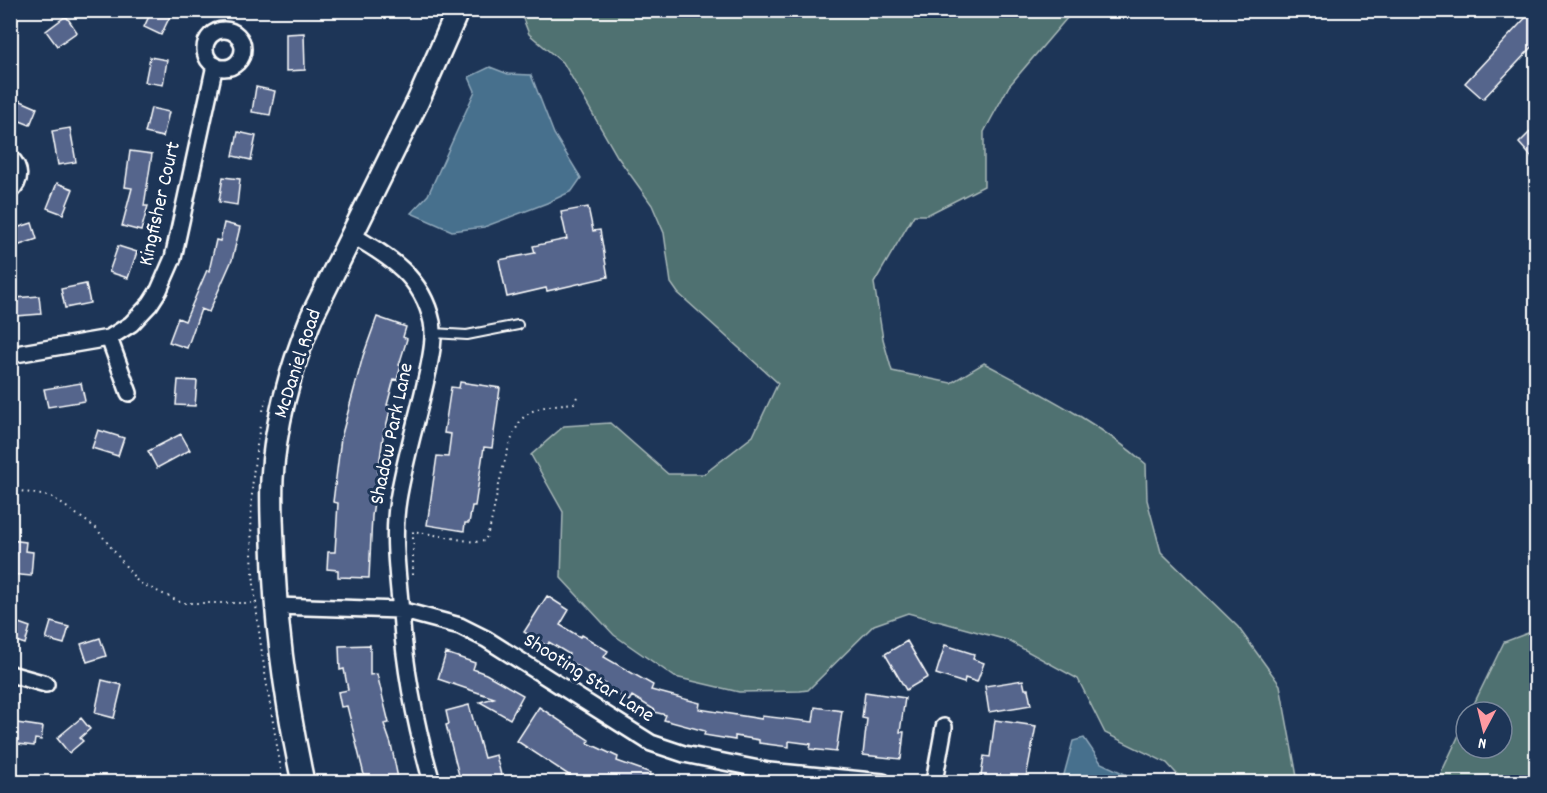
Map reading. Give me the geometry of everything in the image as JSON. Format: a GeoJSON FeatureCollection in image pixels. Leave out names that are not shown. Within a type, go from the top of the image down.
{"type":"FeatureCollection","features":[{"type":"Feature","properties":{"kind":"main road","name":"McDaniel Road"},"geometry":{"type":"LineString","coordinates":[[303,783],[291,727],[279,638],[267,604],[272,477],[282,406],[303,338],[418,101],[458,10]]}},
{"type":"Feature","properties":{"kind":"street","name":"Kingfisher Court"},"geometry":{"type":"LineString","coordinates":[[10,355],[109,338],[136,320],[150,304],[173,258],[215,65]]}},
{"type":"Feature","properties":{"kind":"street"},"geometry":{"type":"LineString","coordinates":[[10,157],[16,163],[19,179],[10,191]]}},
{"type":"Feature","properties":{"kind":"street","name":"Shadow Park Lane"},"geometry":{"type":"LineString","coordinates":[[352,235],[394,261],[410,276],[430,314],[433,333],[424,393],[398,502],[396,571],[401,627],[413,703],[432,783]]}},
{"type":"Feature","properties":{"kind":"street"},"geometry":{"type":"LineString","coordinates":[[109,338],[129,393]]}},
{"type":"Feature","properties":{"kind":"street","name":"Shooting Star Lane"},"geometry":{"type":"LineString","coordinates":[[267,604],[400,610],[460,626],[486,639],[651,743],[768,777],[883,783]]}},
{"type":"Feature","properties":{"kind":"street"},"geometry":{"type":"LineString","coordinates":[[10,674],[46,684]]}},
{"type":"Feature","properties":{"kind":"street"},"geometry":{"type":"LineString","coordinates":[[934,783],[944,728]]}},
{"type":"Feature","properties":{"kind":"lane"},"geometry":{"type":"LineString","coordinates":[[433,333],[467,335],[518,325]]}},
{"type":"Feature","properties":{"kind":"path"},"geometry":{"type":"LineString","coordinates":[[413,582],[413,531],[474,542],[485,541],[512,434],[524,416],[544,406],[574,403],[579,393]]}},
{"type":"Feature","properties":{"kind":"path"},"geometry":{"type":"LineString","coordinates":[[262,415],[267,395]]}},
{"type":"Feature","properties":{"kind":"path"},"geometry":{"type":"LineString","coordinates":[[260,426],[252,501],[253,555],[267,604],[264,674],[283,783]]}},
{"type":"Feature","properties":{"kind":"path"},"geometry":{"type":"LineString","coordinates":[[10,489],[52,497],[96,528],[138,582],[182,603],[267,604]]}},
{"type":"Feature","properties":{"kind":"green space"},"geometry":{"type":"Polygon","coordinates":[[[520,11],[1073,11],[1009,86],[984,132],[984,186],[927,215],[914,215],[874,283],[883,339],[892,371],[951,383],[984,363],[1088,421],[1146,464],[1147,500],[1161,552],[1238,627],[1280,685],[1298,782],[1184,782],[1167,763],[1105,733],[1078,679],[1007,640],[908,613],[874,625],[808,690],[800,691],[739,692],[675,677],[614,635],[561,578],[563,512],[531,455],[564,426],[610,423],[668,474],[704,474],[753,436],[778,383],[678,293],[671,283],[664,233],[652,205],[617,156],[564,64],[529,34],[520,11]]]}},
{"type":"Feature","properties":{"kind":"green space"},"geometry":{"type":"Polygon","coordinates":[[[1536,630],[1536,782],[1437,782],[1454,746],[1454,760],[1514,760],[1514,700],[1476,700],[1504,642],[1536,630]]]}},
{"type":"Feature","properties":{"kind":"water"},"geometry":{"type":"Polygon","coordinates":[[[490,67],[508,74],[531,75],[554,134],[581,178],[572,191],[547,203],[484,227],[452,231],[411,213],[428,195],[475,91],[469,77],[490,67]]]}},
{"type":"Feature","properties":{"kind":"water"},"geometry":{"type":"Polygon","coordinates":[[[1084,738],[1101,763],[1142,782],[1062,782],[1073,741],[1084,738]]]}},
{"type":"Feature","properties":{"kind":"building"},"geometry":{"type":"Polygon","coordinates":[[[152,10],[173,10],[161,35],[144,27],[152,10]]]}},
{"type":"Feature","properties":{"kind":"building"},"geometry":{"type":"Polygon","coordinates":[[[1530,13],[1536,19],[1536,43],[1483,99],[1465,83],[1530,13]]]}},
{"type":"Feature","properties":{"kind":"building"},"geometry":{"type":"Polygon","coordinates":[[[66,16],[77,32],[57,46],[46,31],[66,16]]]}},
{"type":"Feature","properties":{"kind":"building"},"geometry":{"type":"Polygon","coordinates":[[[304,33],[305,70],[286,71],[286,34],[304,33]]]}},
{"type":"Feature","properties":{"kind":"building"},"geometry":{"type":"Polygon","coordinates":[[[150,57],[167,60],[163,85],[145,82],[150,57]]]}},
{"type":"Feature","properties":{"kind":"building"},"geometry":{"type":"Polygon","coordinates":[[[256,87],[275,91],[270,115],[252,112],[256,87]]]}},
{"type":"Feature","properties":{"kind":"building"},"geometry":{"type":"Polygon","coordinates":[[[14,98],[37,108],[30,125],[10,117],[10,106],[14,98]]]}},
{"type":"Feature","properties":{"kind":"building"},"geometry":{"type":"Polygon","coordinates":[[[151,108],[169,112],[163,137],[145,133],[151,108]]]}},
{"type":"Feature","properties":{"kind":"building"},"geometry":{"type":"Polygon","coordinates":[[[1536,126],[1536,162],[1519,143],[1536,126]]]}},
{"type":"Feature","properties":{"kind":"building"},"geometry":{"type":"Polygon","coordinates":[[[70,128],[76,162],[58,165],[52,131],[70,128]]]}},
{"type":"Feature","properties":{"kind":"building"},"geometry":{"type":"Polygon","coordinates":[[[238,132],[256,136],[251,160],[233,156],[238,132]]]}},
{"type":"Feature","properties":{"kind":"building"},"geometry":{"type":"Polygon","coordinates":[[[130,151],[152,154],[144,206],[148,206],[141,231],[122,226],[132,188],[125,187],[130,151]]]}},
{"type":"Feature","properties":{"kind":"building"},"geometry":{"type":"Polygon","coordinates":[[[223,177],[240,179],[237,205],[219,202],[223,177]]]}},
{"type":"Feature","properties":{"kind":"building"},"geometry":{"type":"Polygon","coordinates":[[[57,183],[73,189],[63,214],[47,208],[57,183]]]}},
{"type":"Feature","properties":{"kind":"building"},"geometry":{"type":"Polygon","coordinates":[[[588,207],[593,231],[600,230],[608,277],[547,291],[546,288],[507,297],[499,260],[535,253],[533,246],[567,239],[561,212],[588,207]]]}},
{"type":"Feature","properties":{"kind":"building"},"geometry":{"type":"Polygon","coordinates":[[[32,223],[37,239],[14,247],[10,230],[32,223]]]}},
{"type":"Feature","properties":{"kind":"building"},"geometry":{"type":"Polygon","coordinates":[[[224,223],[240,227],[232,260],[209,312],[201,309],[187,348],[169,342],[178,318],[185,321],[207,270],[209,271],[216,240],[220,241],[224,223]]]}},
{"type":"Feature","properties":{"kind":"building"},"geometry":{"type":"Polygon","coordinates":[[[118,246],[137,252],[128,278],[109,272],[118,246]]]}},
{"type":"Feature","properties":{"kind":"building"},"geometry":{"type":"Polygon","coordinates":[[[86,284],[90,303],[65,308],[61,289],[86,284]]]}},
{"type":"Feature","properties":{"kind":"building"},"geometry":{"type":"Polygon","coordinates":[[[39,296],[41,314],[16,316],[15,298],[39,296]]]}},
{"type":"Feature","properties":{"kind":"building"},"geometry":{"type":"Polygon","coordinates":[[[377,317],[406,327],[403,337],[407,339],[397,380],[394,379],[387,405],[391,406],[384,430],[372,516],[369,578],[338,577],[338,570],[327,569],[328,552],[335,552],[338,503],[333,502],[341,438],[363,356],[377,317]]]}},
{"type":"Feature","properties":{"kind":"building"},"geometry":{"type":"Polygon","coordinates":[[[178,380],[197,381],[195,406],[176,405],[178,380]]]}},
{"type":"Feature","properties":{"kind":"building"},"geometry":{"type":"Polygon","coordinates":[[[460,382],[500,388],[492,448],[484,447],[475,506],[472,506],[469,523],[465,523],[464,531],[427,525],[437,456],[448,457],[451,434],[444,433],[451,387],[459,388],[460,382]]]}},
{"type":"Feature","properties":{"kind":"building"},"geometry":{"type":"Polygon","coordinates":[[[81,383],[85,401],[48,407],[44,389],[81,383]]]}},
{"type":"Feature","properties":{"kind":"building"},"geometry":{"type":"Polygon","coordinates":[[[98,430],[124,438],[118,456],[92,448],[98,430]]]}},
{"type":"Feature","properties":{"kind":"building"},"geometry":{"type":"Polygon","coordinates":[[[181,434],[190,450],[157,468],[148,451],[181,434]]]}},
{"type":"Feature","properties":{"kind":"building"},"geometry":{"type":"Polygon","coordinates":[[[10,540],[26,542],[25,551],[33,552],[31,576],[10,574],[10,540]]]}},
{"type":"Feature","properties":{"kind":"building"},"geometry":{"type":"Polygon","coordinates":[[[547,596],[569,610],[560,625],[608,651],[604,657],[653,685],[651,690],[700,703],[699,709],[762,719],[762,716],[813,722],[815,707],[842,711],[836,752],[810,749],[811,744],[789,741],[789,747],[759,743],[759,740],[735,736],[735,740],[704,735],[705,731],[664,720],[666,715],[654,712],[655,710],[632,696],[629,701],[603,686],[605,684],[566,659],[569,654],[549,642],[547,646],[524,632],[547,596]]]}},
{"type":"Feature","properties":{"kind":"building"},"geometry":{"type":"Polygon","coordinates":[[[10,620],[30,627],[25,644],[10,639],[10,620]]]}},
{"type":"Feature","properties":{"kind":"building"},"geometry":{"type":"Polygon","coordinates":[[[51,622],[69,627],[64,644],[46,639],[51,622]]]}},
{"type":"Feature","properties":{"kind":"building"},"geometry":{"type":"Polygon","coordinates":[[[100,638],[106,656],[87,662],[81,644],[100,638]]]}},
{"type":"Feature","properties":{"kind":"building"},"geometry":{"type":"Polygon","coordinates":[[[907,641],[928,677],[906,690],[885,654],[907,641]]]}},
{"type":"Feature","properties":{"kind":"building"},"geometry":{"type":"Polygon","coordinates":[[[370,645],[370,675],[377,674],[389,723],[384,724],[391,744],[399,783],[366,783],[347,706],[341,707],[338,692],[348,690],[344,669],[340,670],[339,646],[370,645]]]}},
{"type":"Feature","properties":{"kind":"building"},"geometry":{"type":"Polygon","coordinates":[[[945,645],[974,654],[973,659],[984,663],[977,682],[965,678],[964,683],[936,674],[945,645]]]}},
{"type":"Feature","properties":{"kind":"building"},"geometry":{"type":"Polygon","coordinates":[[[446,653],[475,663],[473,669],[523,695],[510,719],[480,702],[494,698],[438,679],[446,653]]]}},
{"type":"Feature","properties":{"kind":"building"},"geometry":{"type":"Polygon","coordinates":[[[102,680],[122,685],[114,718],[95,713],[102,680]]]}},
{"type":"Feature","properties":{"kind":"building"},"geometry":{"type":"Polygon","coordinates":[[[1023,680],[1025,689],[1028,689],[1031,705],[989,712],[985,686],[1023,680]]]}},
{"type":"Feature","properties":{"kind":"building"},"geometry":{"type":"Polygon","coordinates":[[[865,692],[905,698],[900,732],[904,732],[901,759],[863,755],[867,719],[862,718],[865,692]]]}},
{"type":"Feature","properties":{"kind":"building"},"geometry":{"type":"Polygon","coordinates":[[[469,705],[484,758],[496,755],[503,783],[461,783],[446,725],[449,724],[446,711],[469,705]]]}},
{"type":"Feature","properties":{"kind":"building"},"geometry":{"type":"Polygon","coordinates":[[[539,707],[589,740],[588,743],[618,757],[617,761],[651,773],[647,783],[581,783],[517,741],[539,707]]]}},
{"type":"Feature","properties":{"kind":"building"},"geometry":{"type":"Polygon","coordinates":[[[81,718],[90,729],[80,738],[83,741],[69,753],[57,738],[81,718]]]}},
{"type":"Feature","properties":{"kind":"building"},"geometry":{"type":"Polygon","coordinates":[[[995,720],[1036,726],[1025,783],[980,783],[984,756],[990,757],[995,720]]]}},
{"type":"Feature","properties":{"kind":"building"},"geometry":{"type":"Polygon","coordinates":[[[10,722],[43,727],[41,740],[35,739],[34,746],[10,743],[10,722]]]}}]}
